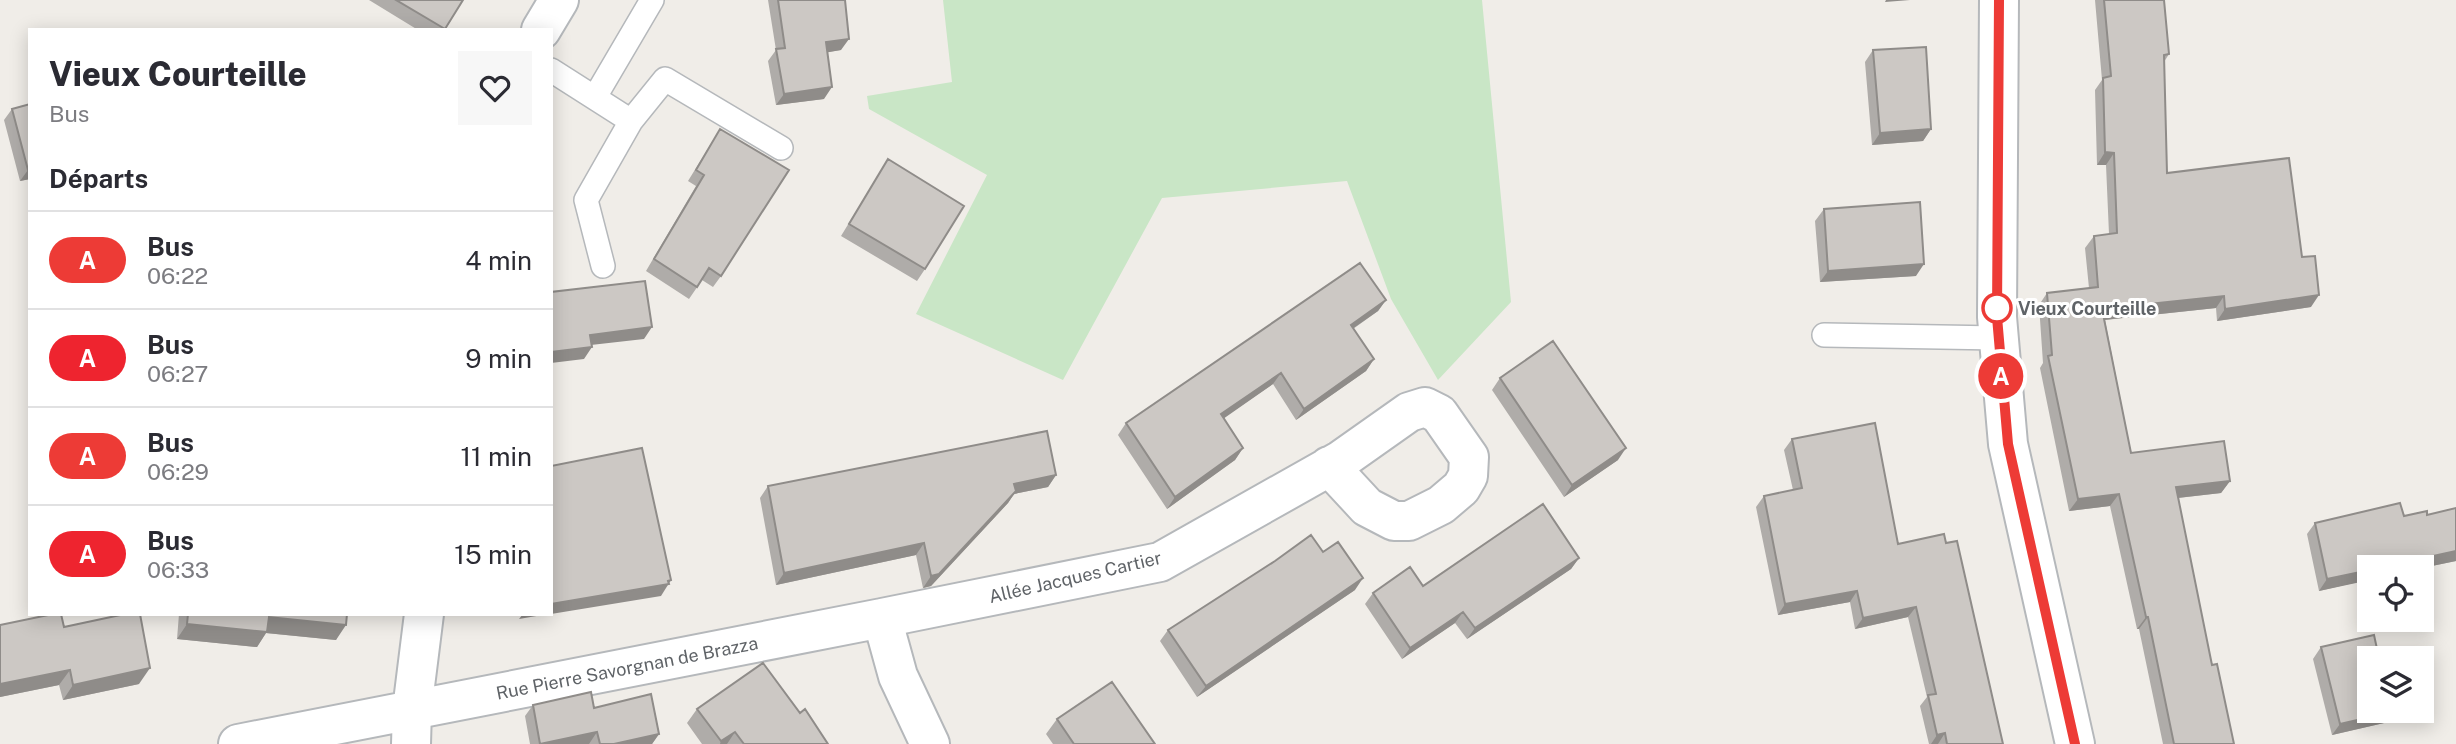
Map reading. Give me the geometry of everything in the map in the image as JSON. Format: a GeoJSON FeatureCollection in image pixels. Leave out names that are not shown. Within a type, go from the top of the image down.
{"type":"FeatureCollection","features":[{"type":"Feature","properties":{"kind":"street"},"geometry":{"type":"LineString","coordinates":[[542,28],[559,0]]}},
{"type":"Feature","properties":{"kind":"street"},"geometry":{"type":"LineString","coordinates":[[1999,0],[1998,338],[2008,444],[2075,744]]}},
{"type":"Feature","properties":{"kind":"street","name":"Allée Jacques Cartier"},"geometry":{"type":"LineString","coordinates":[[883,618],[1160,562],[1329,466]]}},
{"type":"Feature","properties":{"kind":"street"},"geometry":{"type":"LineString","coordinates":[[412,727],[424,616]]}},
{"type":"Feature","properties":{"kind":"street"},"geometry":{"type":"LineString","coordinates":[[883,618],[898,676],[930,744]]}},
{"type":"Feature","properties":{"kind":"street","name":"Rue Pierre Savorgnan de Brazza"},"geometry":{"type":"LineString","coordinates":[[238,744],[412,727],[883,618]]}},
{"type":"Feature","properties":{"kind":"lane"},"geometry":{"type":"LineString","coordinates":[[595,97],[653,0]]}},
{"type":"Feature","properties":{"kind":"lane"},"geometry":{"type":"LineString","coordinates":[[553,71],[631,121]]}},
{"type":"Feature","properties":{"kind":"lane"},"geometry":{"type":"LineString","coordinates":[[603,265],[586,200],[631,121],[665,79],[780,148]]}},
{"type":"Feature","properties":{"kind":"lane"},"geometry":{"type":"LineString","coordinates":[[1824,335],[1998,338]]}},
{"type":"Feature","properties":{"kind":"green space"},"geometry":{"type":"Polygon","coordinates":[[[943,0],[1482,0],[1511,302],[1438,380],[1391,299],[1347,181],[1162,198],[1063,380],[916,314],[987,175],[869,109],[867,96],[952,82],[943,0]]]}},
{"type":"Feature","properties":{"kind":"building"},"geometry":{"type":"Polygon","coordinates":[[[396,0],[463,0],[443,28],[396,0]]]}},
{"type":"Feature","properties":{"kind":"building"},"geometry":{"type":"Polygon","coordinates":[[[778,0],[845,0],[849,39],[826,42],[832,87],[784,94],[776,49],[785,48],[778,0]]]}},
{"type":"Feature","properties":{"kind":"building"},"geometry":{"type":"Polygon","coordinates":[[[2104,0],[2164,0],[2169,54],[2164,55],[2167,173],[2289,158],[2302,257],[2315,256],[2319,295],[2225,309],[2224,296],[2102,309],[2131,453],[2224,441],[2230,481],[2176,487],[2212,665],[2217,664],[2234,744],[2174,744],[2119,494],[2078,499],[2048,356],[2052,355],[2047,293],[2098,287],[2094,236],[2117,233],[2114,153],[2105,152],[2103,78],[2111,76],[2104,0]]]}},
{"type":"Feature","properties":{"kind":"building"},"geometry":{"type":"Polygon","coordinates":[[[1926,47],[1931,129],[1880,133],[1873,50],[1926,47]]]}},
{"type":"Feature","properties":{"kind":"building"},"geometry":{"type":"Polygon","coordinates":[[[28,105],[28,170],[12,109],[28,105]]]}},
{"type":"Feature","properties":{"kind":"building"},"geometry":{"type":"Polygon","coordinates":[[[720,129],[789,170],[721,276],[709,268],[697,287],[654,259],[704,175],[696,170],[720,129]]]}},
{"type":"Feature","properties":{"kind":"building"},"geometry":{"type":"Polygon","coordinates":[[[888,159],[964,206],[925,269],[849,224],[888,159]]]}},
{"type":"Feature","properties":{"kind":"building"},"geometry":{"type":"Polygon","coordinates":[[[1920,202],[1924,264],[1828,271],[1824,209],[1920,202]]]}},
{"type":"Feature","properties":{"kind":"building"},"geometry":{"type":"Polygon","coordinates":[[[1360,263],[1386,300],[1351,325],[1374,359],[1304,409],[1281,373],[1221,414],[1243,448],[1175,497],[1126,423],[1360,263]]]}},
{"type":"Feature","properties":{"kind":"building"},"geometry":{"type":"Polygon","coordinates":[[[645,281],[652,327],[590,335],[592,347],[553,352],[553,292],[645,281]]]}},
{"type":"Feature","properties":{"kind":"building"},"geometry":{"type":"Polygon","coordinates":[[[1553,341],[1626,448],[1572,485],[1500,378],[1553,341]]]}},
{"type":"Feature","properties":{"kind":"building"},"geometry":{"type":"Polygon","coordinates":[[[1875,423],[1898,544],[1944,534],[1946,543],[1957,541],[2003,744],[1947,744],[1945,733],[1937,735],[1928,695],[1936,694],[1916,607],[1863,618],[1857,591],[1785,604],[1764,496],[1802,488],[1792,439],[1875,423]]]}},
{"type":"Feature","properties":{"kind":"building"},"geometry":{"type":"Polygon","coordinates":[[[1047,431],[1056,475],[1014,484],[1016,491],[939,574],[931,576],[924,543],[784,573],[768,486],[1047,431]]]}},
{"type":"Feature","properties":{"kind":"building"},"geometry":{"type":"Polygon","coordinates":[[[642,448],[671,580],[668,581],[669,584],[553,604],[553,466],[642,448]]]}},
{"type":"Feature","properties":{"kind":"building"},"geometry":{"type":"Polygon","coordinates":[[[2400,503],[2404,516],[2427,511],[2427,515],[2456,508],[2456,551],[2434,556],[2357,555],[2357,573],[2327,579],[2315,523],[2400,503]]]}},
{"type":"Feature","properties":{"kind":"building"},"geometry":{"type":"Polygon","coordinates":[[[1543,504],[1579,558],[1475,628],[1463,612],[1410,648],[1373,593],[1410,567],[1423,586],[1543,504]]]}},
{"type":"Feature","properties":{"kind":"building"},"geometry":{"type":"Polygon","coordinates":[[[1311,535],[1323,552],[1338,542],[1363,578],[1206,686],[1168,630],[1311,535]]]}},
{"type":"Feature","properties":{"kind":"building"},"geometry":{"type":"Polygon","coordinates":[[[43,616],[61,616],[64,627],[116,616],[140,616],[150,668],[73,685],[70,670],[0,684],[0,625],[43,616]]]}},
{"type":"Feature","properties":{"kind":"building"},"geometry":{"type":"Polygon","coordinates":[[[188,616],[347,616],[346,625],[269,617],[267,632],[187,624],[188,616]]]}},
{"type":"Feature","properties":{"kind":"building"},"geometry":{"type":"Polygon","coordinates":[[[2374,635],[2376,646],[2357,646],[2357,720],[2340,724],[2321,647],[2374,635]]]}},
{"type":"Feature","properties":{"kind":"building"},"geometry":{"type":"Polygon","coordinates":[[[763,663],[800,713],[805,709],[828,744],[744,744],[735,732],[721,741],[697,709],[763,663]]]}},
{"type":"Feature","properties":{"kind":"building"},"geometry":{"type":"Polygon","coordinates":[[[1112,682],[1155,744],[1074,744],[1057,719],[1112,682]]]}},
{"type":"Feature","properties":{"kind":"building"},"geometry":{"type":"Polygon","coordinates":[[[591,692],[594,708],[651,694],[659,734],[614,744],[600,744],[597,732],[540,744],[533,705],[591,692]]]}},
{"type":"Feature","properties":{"kind":"bus line","name":"A"},"geometry":{"type":"LineString","coordinates":[[1999,0],[1997,317],[2008,444],[2075,744]]}},
{"type":"Feature","properties":{"kind":"place","name":"Vieux Courteille"},"geometry":{"type":"Point","coordinates":[1997,308]}}]}
